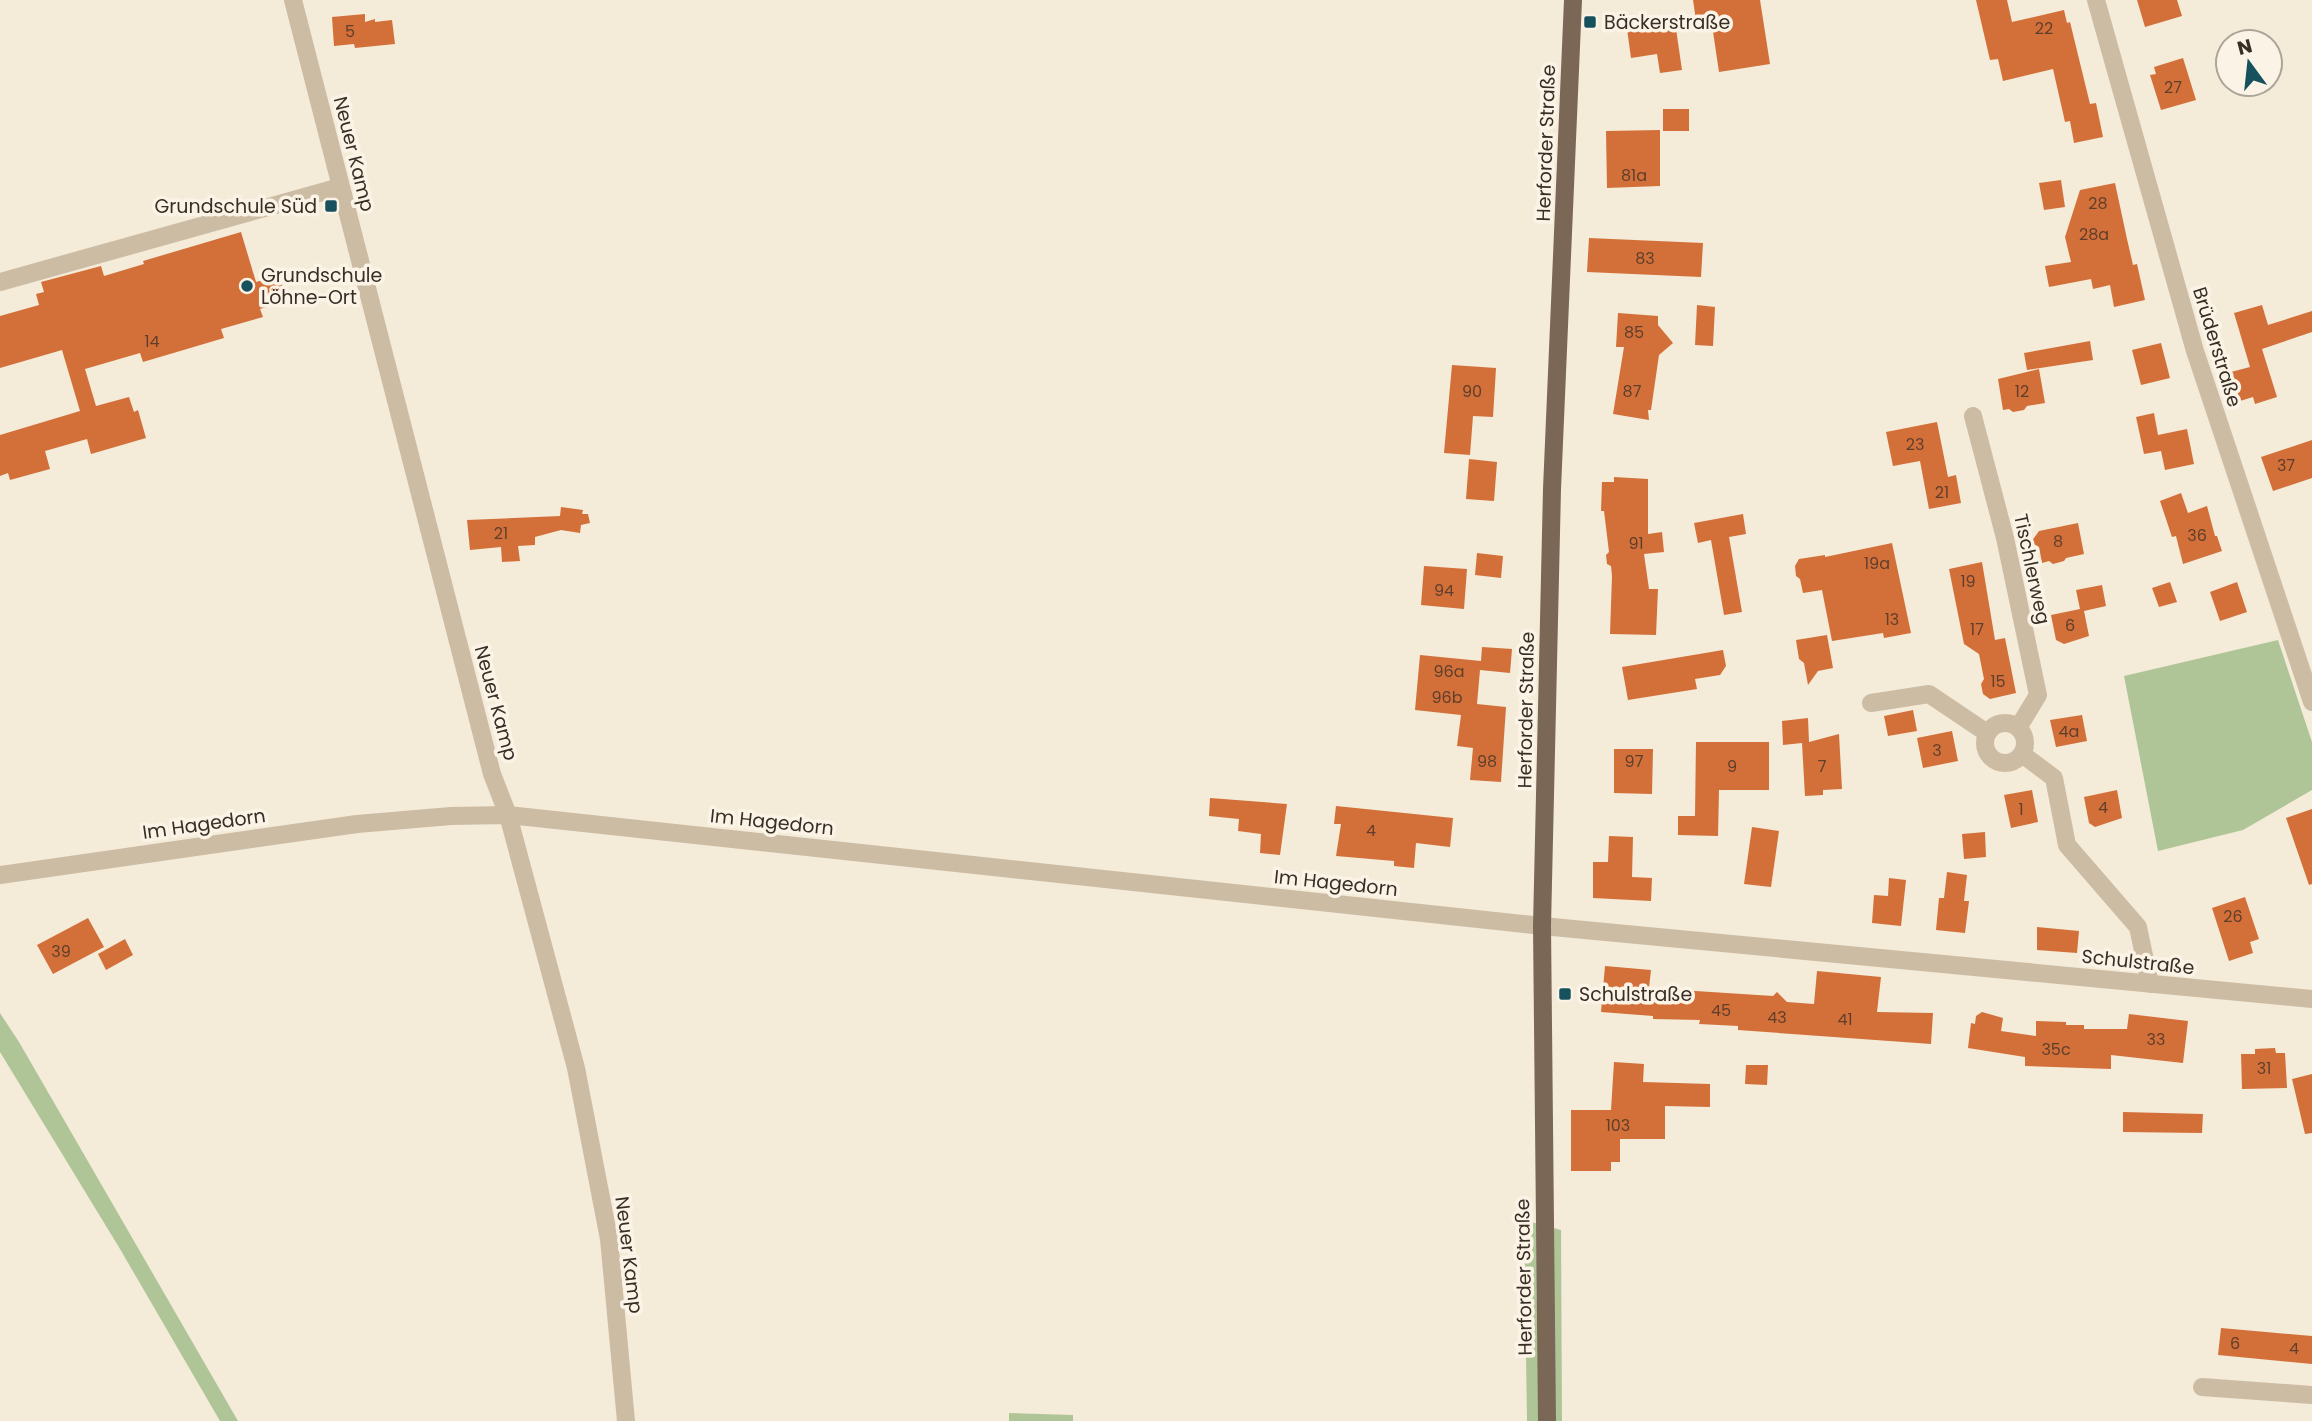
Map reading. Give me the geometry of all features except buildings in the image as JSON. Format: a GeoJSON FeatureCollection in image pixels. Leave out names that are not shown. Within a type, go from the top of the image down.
{"type":"FeatureCollection","features":[{"type":"Feature","properties":{"kind":"main road","name":"Herforder Straße"},"geometry":{"type":"LineString","coordinates":[[1547,1421],[1542,926],[1552,489],[1573,0]]}},
{"type":"Feature","properties":{"kind":"street","name":"Neuer Kamp"},"geometry":{"type":"LineString","coordinates":[[293,0],[492,774],[508,815],[579,1081],[609,1239],[626,1421]]}},
{"type":"Feature","properties":{"kind":"street","name":"Brüderstraße"},"geometry":{"type":"LineString","coordinates":[[2096,0],[2195,351],[2312,702]]}},
{"type":"Feature","properties":{"kind":"street"},"geometry":{"type":"LineString","coordinates":[[0,282],[340,187]]}},
{"type":"Feature","properties":{"kind":"street","name":"Tischlerweg"},"geometry":{"type":"LineString","coordinates":[[1973,416],[2005,538],[2038,695],[2018,728]]}},
{"type":"Feature","properties":{"kind":"street"},"geometry":{"type":"LineString","coordinates":[[1871,702],[1929,694],[1987,733]]}},
{"type":"Feature","properties":{"kind":"street"},"geometry":{"type":"LineString","coordinates":[[2010,723],[2018,728],[2025,740],[2022,754],[2007,763],[1991,758],[1984,742],[1993,726],[2010,723]]}},
{"type":"Feature","properties":{"kind":"street"},"geometry":{"type":"LineString","coordinates":[[2022,754],[2053,778],[2067,845],[2138,927],[2150,984]]}},
{"type":"Feature","properties":{"kind":"street","name":"Im Hagedorn"},"geometry":{"type":"LineString","coordinates":[[0,875],[357,824],[451,816],[508,815],[1542,926]]}},
{"type":"Feature","properties":{"kind":"street","name":"Schulstraße"},"geometry":{"type":"LineString","coordinates":[[1542,926],[2312,999]]}},
{"type":"Feature","properties":{"kind":"street"},"geometry":{"type":"LineString","coordinates":[[2202,1387],[2312,1395]]}},
{"type":"Feature","properties":{"kind":"green space"},"geometry":{"type":"Polygon","coordinates":[[[2278,640],[2312,742],[2312,790],[2243,830],[2158,851],[2124,676],[2278,640]]]}},
{"type":"Feature","properties":{"kind":"green space"},"geometry":{"type":"Polygon","coordinates":[[[0,1013],[238,1421],[220,1421],[120,1249],[0,1052],[0,1013]]]}},
{"type":"Feature","properties":{"kind":"green space"},"geometry":{"type":"Polygon","coordinates":[[[1524,1220],[1561,1230],[1562,1421],[1527,1421],[1524,1220]]]}},
{"type":"Feature","properties":{"kind":"green space"},"geometry":{"type":"Polygon","coordinates":[[[1009,1413],[1073,1415],[1073,1421],[1009,1421],[1009,1413]]]}},
{"type":"Feature","properties":{"kind":"place","name":"Bäckerstraße"},"geometry":{"type":"Point","coordinates":[1590,22]}},
{"type":"Feature","properties":{"kind":"place","name":"Grundschule Süd"},"geometry":{"type":"Point","coordinates":[331,206]}},
{"type":"Feature","properties":{"kind":"place","name":"Grundschule Löhne-Ort"},"geometry":{"type":"Point","coordinates":[247,286]}},
{"type":"Feature","properties":{"kind":"place","name":"Schulstraße"},"geometry":{"type":"Point","coordinates":[1565,994]}}]}
